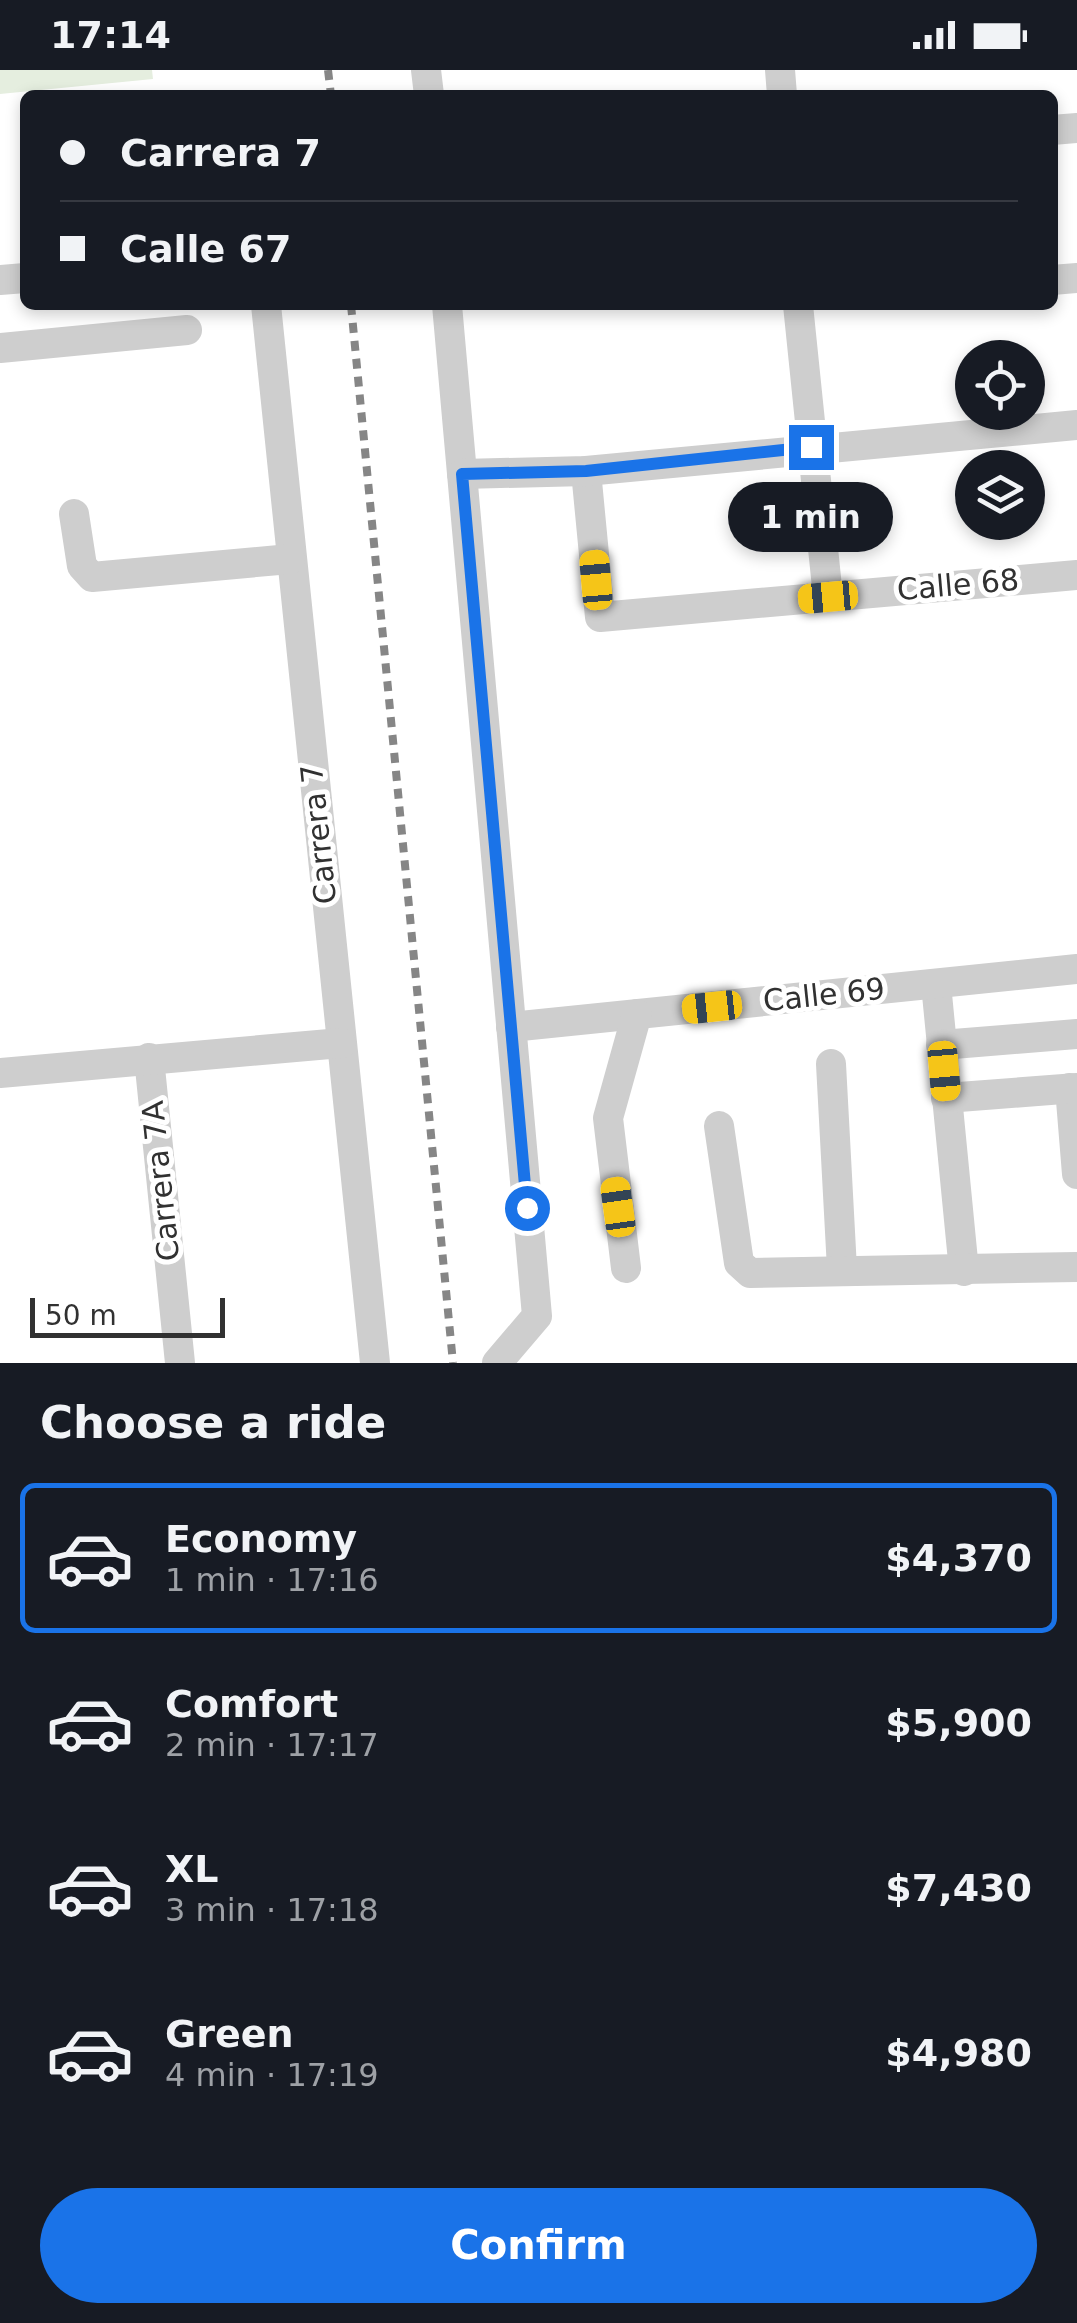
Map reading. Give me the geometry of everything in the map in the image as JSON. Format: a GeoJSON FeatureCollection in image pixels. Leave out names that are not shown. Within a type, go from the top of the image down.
{"type":"FeatureCollection","features":[{"type":"Feature","properties":{"kind":"street","name":"Carrera 7"},"geometry":{"type":"LineString","coordinates":[[266,310],[375,1363]]}},
{"type":"Feature","properties":{"kind":"street"},"geometry":{"type":"LineString","coordinates":[[447,310],[537,1316],[497,1363]]}},
{"type":"Feature","properties":{"kind":"street"},"geometry":{"type":"LineString","coordinates":[[799,310],[828,597]]}},
{"type":"Feature","properties":{"kind":"street"},"geometry":{"type":"LineString","coordinates":[[0,348],[187,330]]}},
{"type":"Feature","properties":{"kind":"street"},"geometry":{"type":"LineString","coordinates":[[462,474],[586,471],[1077,425]]}},
{"type":"Feature","properties":{"kind":"street","name":"Calle 68"},"geometry":{"type":"LineString","coordinates":[[586,471],[600,616],[1077,575]]}},
{"type":"Feature","properties":{"kind":"street"},"geometry":{"type":"LineString","coordinates":[[74,514],[82,566],[92,577],[290,559]]}},
{"type":"Feature","properties":{"kind":"street","name":"Calle 69"},"geometry":{"type":"LineString","coordinates":[[510,1028],[1077,969]]}},
{"type":"Feature","properties":{"kind":"street"},"geometry":{"type":"LineString","coordinates":[[936,984],[964,1271]]}},
{"type":"Feature","properties":{"kind":"street"},"geometry":{"type":"LineString","coordinates":[[626,1268],[608,1118],[637,1014]]}},
{"type":"Feature","properties":{"kind":"street"},"geometry":{"type":"LineString","coordinates":[[941,1044],[1077,1034]]}},
{"type":"Feature","properties":{"kind":"street"},"geometry":{"type":"LineString","coordinates":[[0,1073],[341,1043]]}},
{"type":"Feature","properties":{"kind":"street","name":"Carrera 7A"},"geometry":{"type":"LineString","coordinates":[[149,1058],[180,1363]]}},
{"type":"Feature","properties":{"kind":"street"},"geometry":{"type":"LineString","coordinates":[[830,1064],[842,1269]]}},
{"type":"Feature","properties":{"kind":"street"},"geometry":{"type":"LineString","coordinates":[[946,1098],[1074,1088],[1077,1174]]}},
{"type":"Feature","properties":{"kind":"street"},"geometry":{"type":"LineString","coordinates":[[720,1126],[743,1269],[750,1273],[1077,1267]]}},
{"type":"Feature","properties":{"kind":"green space"},"geometry":{"type":"Polygon","coordinates":[[[0,70],[152,70],[153,79],[0,94],[0,70]]]}},
{"type":"Feature","properties":{"kind":"railway"},"geometry":{"type":"LineString","coordinates":[[328,70],[330,90]]}},
{"type":"Feature","properties":{"kind":"railway"},"geometry":{"type":"LineString","coordinates":[[351,310],[453,1363]]}},
{"type":"Feature","properties":{"kind":"route"},"geometry":{"type":"LineString","coordinates":[[527,1208],[462,474],[586,471],[811,447]]}}]}
